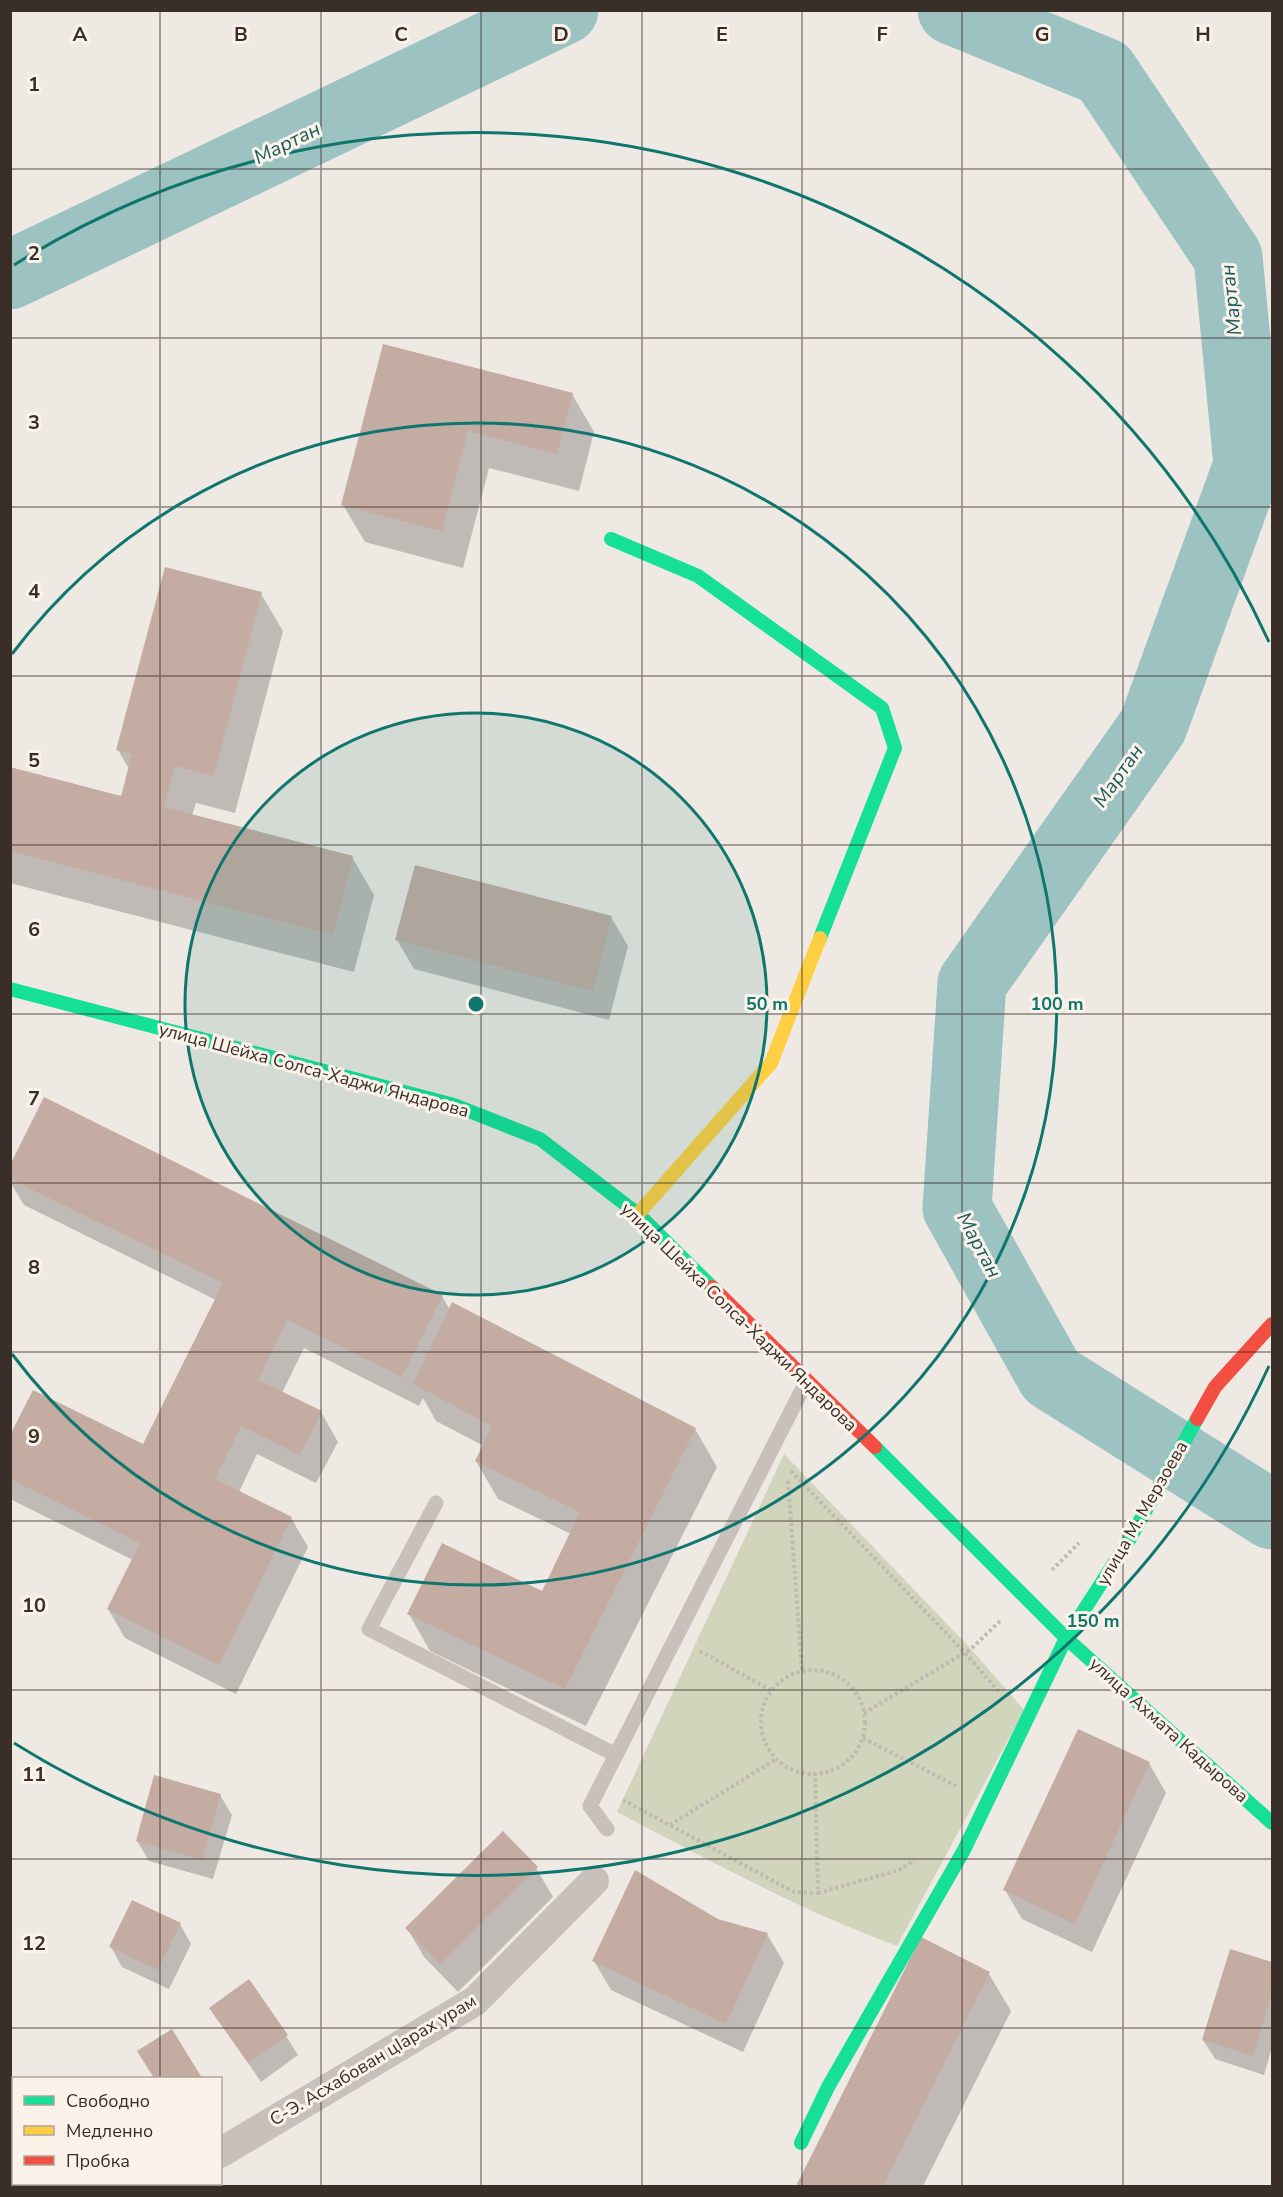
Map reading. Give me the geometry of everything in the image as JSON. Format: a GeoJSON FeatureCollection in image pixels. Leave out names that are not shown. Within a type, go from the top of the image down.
{"type":"FeatureCollection","features":[{"type":"Feature","properties":{"kind":"main road"},"geometry":{"type":"LineString","coordinates":[[611,539],[698,576],[882,708],[895,748],[771,1063],[638,1214]]}},
{"type":"Feature","properties":{"kind":"main road","name":"улица Шейха Солса-Хаджи Яндарова"},"geometry":{"type":"LineString","coordinates":[[10,989],[454,1104],[540,1139],[638,1214],[1066,1638]]}},
{"type":"Feature","properties":{"kind":"main road","name":"улица М. Мерзоева"},"geometry":{"type":"LineString","coordinates":[[801,2143],[828,2086],[964,1850],[1066,1638],[1129,1540],[1215,1387],[1272,1324]]}},
{"type":"Feature","properties":{"kind":"main road","name":"улица Ахмата Кадырова"},"geometry":{"type":"LineString","coordinates":[[1066,1638],[1272,1823]]}},
{"type":"Feature","properties":{"kind":"street","name":"С-Э. Асхабован цIарах урам"},"geometry":{"type":"LineString","coordinates":[[222,2152],[475,2001],[594,1881]]}},
{"type":"Feature","properties":{"kind":"lane"},"geometry":{"type":"LineString","coordinates":[[607,1829],[590,1806],[806,1382]]}},
{"type":"Feature","properties":{"kind":"lane"},"geometry":{"type":"LineString","coordinates":[[436,1503],[369,1629],[616,1755]]}},
{"type":"Feature","properties":{"kind":"path"},"geometry":{"type":"LineString","coordinates":[[802,1671],[787,1467],[965,1653],[1006,1700]]}},
{"type":"Feature","properties":{"kind":"path"},"geometry":{"type":"LineString","coordinates":[[864,1713],[971,1649]]}},
{"type":"Feature","properties":{"kind":"path"},"geometry":{"type":"LineString","coordinates":[[699,1651],[772,1691]]}},
{"type":"Feature","properties":{"kind":"path"},"geometry":{"type":"LineString","coordinates":[[817,1669],[840,1676],[857,1693],[864,1713],[863,1738],[851,1759],[831,1772],[807,1775],[785,1767],[769,1751],[760,1729],[763,1706],[772,1691],[775,1685],[794,1673],[802,1671],[817,1669]]}},
{"type":"Feature","properties":{"kind":"path"},"geometry":{"type":"LineString","coordinates":[[863,1738],[965,1791]]}},
{"type":"Feature","properties":{"kind":"path"},"geometry":{"type":"LineString","coordinates":[[670,1826],[776,1759]]}},
{"type":"Feature","properties":{"kind":"path"},"geometry":{"type":"LineString","coordinates":[[815,1774],[818,1893]]}},
{"type":"Feature","properties":{"kind":"path"},"geometry":{"type":"LineString","coordinates":[[621,1799],[794,1892],[818,1893],[899,1870],[919,1857]]}},
{"type":"Feature","properties":{"kind":"green space"},"geometry":{"type":"Polygon","coordinates":[[[784,1454],[971,1649],[1024,1710],[897,1946],[825,1917],[617,1812],[784,1454]]]}},
{"type":"Feature","properties":{"kind":"building"},"geometry":{"type":"Polygon","coordinates":[[[383,344],[573,393],[557,454],[468,431],[442,531],[341,505],[383,344]]]}},
{"type":"Feature","properties":{"kind":"building"},"geometry":{"type":"Polygon","coordinates":[[[165,567],[262,592],[214,776],[175,766],[164,807],[353,856],[333,935],[10,851],[10,767],[121,796],[132,754],[116,750],[165,567]]]}},
{"type":"Feature","properties":{"kind":"building"},"geometry":{"type":"Polygon","coordinates":[[[415,865],[612,916],[593,991],[395,940],[415,865]]]}},
{"type":"Feature","properties":{"kind":"building"},"geometry":{"type":"Polygon","coordinates":[[[44,1097],[443,1295],[402,1377],[287,1320],[258,1380],[322,1411],[300,1455],[241,1426],[215,1479],[292,1517],[219,1665],[107,1609],[140,1543],[10,1479],[10,1435],[33,1390],[143,1444],[223,1283],[10,1179],[10,1165],[44,1097]]]}},
{"type":"Feature","properties":{"kind":"building"},"geometry":{"type":"Polygon","coordinates":[[[452,1302],[696,1428],[565,1689],[407,1614],[442,1543],[542,1591],[580,1512],[475,1461],[492,1426],[413,1384],[452,1302]]]}},
{"type":"Feature","properties":{"kind":"building"},"geometry":{"type":"Polygon","coordinates":[[[1078,1729],[1150,1762],[1075,1924],[1003,1890],[1078,1729]]]}},
{"type":"Feature","properties":{"kind":"building"},"geometry":{"type":"Polygon","coordinates":[[[154,1775],[221,1794],[202,1860],[136,1841],[154,1775]]]}},
{"type":"Feature","properties":{"kind":"building"},"geometry":{"type":"Polygon","coordinates":[[[503,1831],[538,1867],[440,1964],[405,1928],[503,1831]]]}},
{"type":"Feature","properties":{"kind":"building"},"geometry":{"type":"Polygon","coordinates":[[[635,1870],[718,1919],[768,1933],[726,2024],[592,1961],[635,1870]]]}},
{"type":"Feature","properties":{"kind":"building"},"geometry":{"type":"Polygon","coordinates":[[[132,1900],[181,1923],[158,1970],[109,1947],[132,1900]]]}},
{"type":"Feature","properties":{"kind":"building"},"geometry":{"type":"Polygon","coordinates":[[[921,1937],[990,1972],[883,2186],[796,2186],[921,1937]]]}},
{"type":"Feature","properties":{"kind":"building"},"geometry":{"type":"Polygon","coordinates":[[[1230,1949],[1272,1962],[1272,1993],[1253,2056],[1202,2040],[1230,1949]]]}},
{"type":"Feature","properties":{"kind":"building"},"geometry":{"type":"Polygon","coordinates":[[[249,1979],[288,2035],[248,2063],[209,2008],[249,1979]]]}},
{"type":"Feature","properties":{"kind":"building"},"geometry":{"type":"Polygon","coordinates":[[[172,2029],[201,2077],[153,2077],[137,2051],[172,2029]]]}},
{"type":"Feature","properties":{"kind":"building"},"geometry":{"type":"Polygon","coordinates":[[[12,2139],[12,2185],[64,2185],[10,2186],[10,2140],[12,2139]]]}},
{"type":"Feature","properties":{"kind":"waterway","name":"Мартан"},"geometry":{"type":"LineString","coordinates":[[10,275],[564,10]]}},
{"type":"Feature","properties":{"kind":"waterway","name":"Мартан"},"geometry":{"type":"LineString","coordinates":[[952,10],[1104,72],[1228,257],[1248,465],[1153,726],[972,983],[957,1208],[1051,1376],[1272,1515]]}},
{"type":"Feature","properties":{"kind":"traffic: fast"},"geometry":{"type":"LineString","coordinates":[[611,539],[698,576],[882,708],[895,748],[820,938]]}},
{"type":"Feature","properties":{"kind":"traffic: fast"},"geometry":{"type":"LineString","coordinates":[[10,989],[454,1105],[540,1139],[638,1214],[712,1287]]}},
{"type":"Feature","properties":{"kind":"traffic: fast"},"geometry":{"type":"LineString","coordinates":[[801,2143],[828,2087],[964,1850],[1066,1638],[1129,1540],[1197,1419]]}},
{"type":"Feature","properties":{"kind":"traffic: fast"},"geometry":{"type":"LineString","coordinates":[[875,1447],[1066,1638],[1272,1823]]}},
{"type":"Feature","properties":{"kind":"traffic: slow"},"geometry":{"type":"LineString","coordinates":[[638,1214],[771,1063],[820,938]]}},
{"type":"Feature","properties":{"kind":"traffic: jam"},"geometry":{"type":"LineString","coordinates":[[712,1287],[875,1447]]}},
{"type":"Feature","properties":{"kind":"traffic: jam"},"geometry":{"type":"LineString","coordinates":[[1197,1419],[1215,1387],[1272,1324]]}}]}
